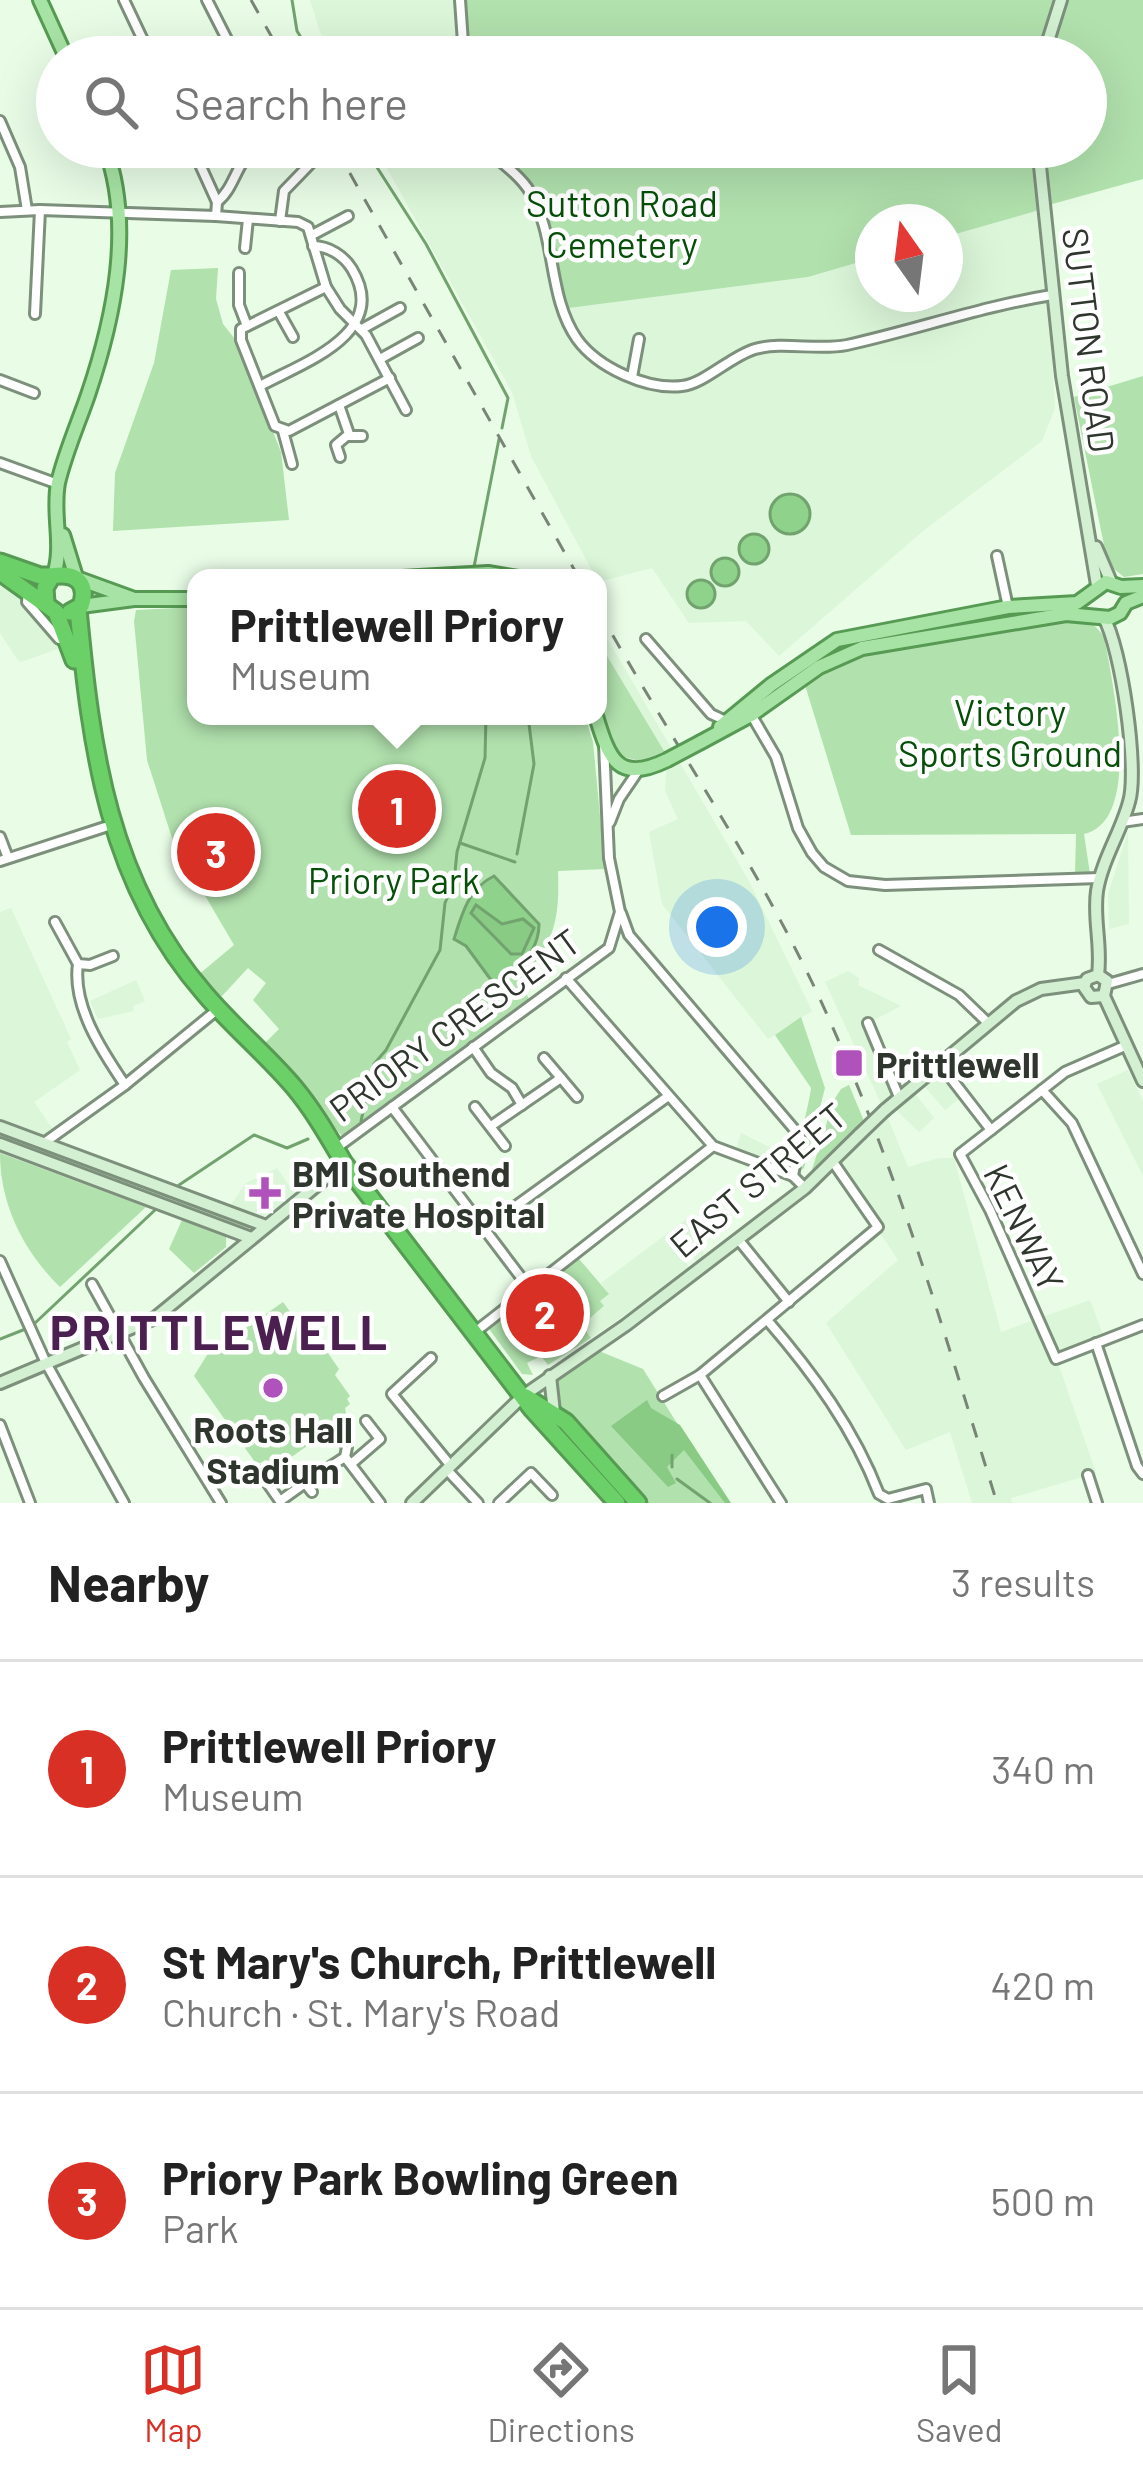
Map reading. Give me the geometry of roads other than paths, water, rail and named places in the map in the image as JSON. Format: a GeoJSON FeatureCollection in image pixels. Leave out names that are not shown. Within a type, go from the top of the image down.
{"type":"FeatureCollection","features":[{"type":"Feature","properties":{"kind":"highway"},"geometry":{"type":"LineString","coordinates":[[0,562],[35,575],[78,578],[84,590],[79,608],[87,719],[111,820],[134,878],[190,976],[296,1089],[338,1152]]}},
{"type":"Feature","properties":{"kind":"highway"},"geometry":{"type":"LineString","coordinates":[[0,572],[51,607],[79,608]]}},
{"type":"Feature","properties":{"kind":"highway"},"geometry":{"type":"LineString","coordinates":[[53,576],[45,588],[66,640],[105,827],[158,941],[212,1014],[274,1076],[338,1152],[523,1396],[617,1503]]}},
{"type":"Feature","properties":{"kind":"highway"},"geometry":{"type":"LineString","coordinates":[[523,1396],[554,1412],[638,1503]]}},
{"type":"Feature","properties":{"kind":"main road"},"geometry":{"type":"LineString","coordinates":[[40,0],[56,36]]}},
{"type":"Feature","properties":{"kind":"main road"},"geometry":{"type":"LineString","coordinates":[[110,168],[120,212],[113,295],[58,484],[56,508],[78,578],[134,599]]}},
{"type":"Feature","properties":{"kind":"main road"},"geometry":{"type":"LineString","coordinates":[[53,576],[59,561],[60,528]]}},
{"type":"Feature","properties":{"kind":"main road"},"geometry":{"type":"LineString","coordinates":[[716,733],[808,657],[837,640],[1008,607],[1077,603],[1105,587],[1143,586]]}},
{"type":"Feature","properties":{"kind":"main road"},"geometry":{"type":"LineString","coordinates":[[1105,587],[1123,608]]}},
{"type":"Feature","properties":{"kind":"main road"},"geometry":{"type":"LineString","coordinates":[[1101,616],[1091,605],[1105,587]]}},
{"type":"Feature","properties":{"kind":"main road"},"geometry":{"type":"LineString","coordinates":[[604,742],[616,764],[638,771],[751,715],[819,667],[862,648],[1066,614],[1101,616],[1143,596]]}},
{"type":"Feature","properties":{"kind":"main road"},"geometry":{"type":"LineString","coordinates":[[79,608],[134,599],[187,598]]}},
{"type":"Feature","properties":{"kind":"main road","name":"PRIORY CRESCENT"},"geometry":{"type":"LineString","coordinates":[[599,725],[604,742]]}},
{"type":"Feature","properties":{"kind":"street"},"geometry":{"type":"LineString","coordinates":[[124,0],[141,36]]}},
{"type":"Feature","properties":{"kind":"street"},"geometry":{"type":"LineString","coordinates":[[207,0],[225,36]]}},
{"type":"Feature","properties":{"kind":"street"},"geometry":{"type":"LineString","coordinates":[[460,0],[463,36]]}},
{"type":"Feature","properties":{"kind":"street"},"geometry":{"type":"LineString","coordinates":[[1050,36],[1061,0]]}},
{"type":"Feature","properties":{"kind":"street"},"geometry":{"type":"LineString","coordinates":[[0,122],[20,167],[27,210]]}},
{"type":"Feature","properties":{"kind":"street"},"geometry":{"type":"LineString","coordinates":[[202,168],[217,202],[216,216]]}},
{"type":"Feature","properties":{"kind":"street"},"geometry":{"type":"LineString","coordinates":[[217,202],[227,194],[239,168]]}},
{"type":"Feature","properties":{"kind":"street"},"geometry":{"type":"LineString","coordinates":[[280,221],[284,191],[306,168]]}},
{"type":"Feature","properties":{"kind":"street"},"geometry":{"type":"LineString","coordinates":[[506,168],[530,190],[550,247],[561,309],[580,344],[606,366],[632,377],[680,387],[760,347],[842,346],[1052,295]]}},
{"type":"Feature","properties":{"kind":"street","name":"SUTTON ROAD"},"geometry":{"type":"LineString","coordinates":[[1040,168],[1075,464],[1105,587]]}},
{"type":"Feature","properties":{"kind":"street"},"geometry":{"type":"LineString","coordinates":[[35,314],[40,210]]}},
{"type":"Feature","properties":{"kind":"street"},"geometry":{"type":"LineString","coordinates":[[0,212],[120,212],[304,224],[326,287],[380,359],[406,410]]}},
{"type":"Feature","properties":{"kind":"street"},"geometry":{"type":"LineString","coordinates":[[313,241],[348,216]]}},
{"type":"Feature","properties":{"kind":"street"},"geometry":{"type":"LineString","coordinates":[[245,248],[248,219]]}},
{"type":"Feature","properties":{"kind":"street"},"geometry":{"type":"LineString","coordinates":[[313,241],[341,256],[354,273],[362,296],[358,326]]}},
{"type":"Feature","properties":{"kind":"street"},"geometry":{"type":"LineString","coordinates":[[239,273],[238,304],[247,326]]}},
{"type":"Feature","properties":{"kind":"street"},"geometry":{"type":"LineString","coordinates":[[292,464],[241,329],[326,287]]}},
{"type":"Feature","properties":{"kind":"street"},"geometry":{"type":"LineString","coordinates":[[260,386],[340,343],[358,326],[400,308]]}},
{"type":"Feature","properties":{"kind":"street"},"geometry":{"type":"LineString","coordinates":[[279,312],[292,337]]}},
{"type":"Feature","properties":{"kind":"street"},"geometry":{"type":"LineString","coordinates":[[380,359],[418,338]]}},
{"type":"Feature","properties":{"kind":"street"},"geometry":{"type":"LineString","coordinates":[[632,377],[639,340]]}},
{"type":"Feature","properties":{"kind":"street"},"geometry":{"type":"LineString","coordinates":[[283,431],[390,378]]}},
{"type":"Feature","properties":{"kind":"street"},"geometry":{"type":"LineString","coordinates":[[0,380],[34,393]]}},
{"type":"Feature","properties":{"kind":"street"},"geometry":{"type":"LineString","coordinates":[[339,405],[348,436]]}},
{"type":"Feature","properties":{"kind":"street"},"geometry":{"type":"LineString","coordinates":[[340,457],[336,445],[348,436],[362,436]]}},
{"type":"Feature","properties":{"kind":"street"},"geometry":{"type":"LineString","coordinates":[[0,463],[58,484]]}},
{"type":"Feature","properties":{"kind":"street"},"geometry":{"type":"LineString","coordinates":[[998,556],[1008,607]]}},
{"type":"Feature","properties":{"kind":"street"},"geometry":{"type":"LineString","coordinates":[[29,590],[27,602],[66,640]]}},
{"type":"Feature","properties":{"kind":"street"},"geometry":{"type":"LineString","coordinates":[[1118,666],[1123,608]]}},
{"type":"Feature","properties":{"kind":"street"},"geometry":{"type":"LineString","coordinates":[[1101,616],[1118,666],[1133,783],[1100,878],[1096,904],[1103,985],[1143,1081]]}},
{"type":"Feature","properties":{"kind":"street"},"geometry":{"type":"LineString","coordinates":[[646,639],[711,714],[726,721]]}},
{"type":"Feature","properties":{"kind":"street"},"geometry":{"type":"LineString","coordinates":[[711,714],[716,733]]}},
{"type":"Feature","properties":{"kind":"street"},"geometry":{"type":"LineString","coordinates":[[751,715],[776,757],[798,828],[812,853],[824,867],[848,881],[885,885],[1100,878]]}},
{"type":"Feature","properties":{"kind":"street"},"geometry":{"type":"LineString","coordinates":[[1126,722],[1143,716]]}},
{"type":"Feature","properties":{"kind":"street","name":"PRIORY CRESCENT"},"geometry":{"type":"LineString","coordinates":[[604,742],[608,830],[620,912],[609,948]]}},
{"type":"Feature","properties":{"kind":"street"},"geometry":{"type":"LineString","coordinates":[[608,830],[619,799],[638,771]]}},
{"type":"Feature","properties":{"kind":"street"},"geometry":{"type":"LineString","coordinates":[[1122,822],[1143,819]]}},
{"type":"Feature","properties":{"kind":"street"},"geometry":{"type":"LineString","coordinates":[[0,837],[4,860],[105,827]]}},
{"type":"Feature","properties":{"kind":"street"},"geometry":{"type":"LineString","coordinates":[[620,912],[629,935],[800,1136],[793,1176]]}},
{"type":"Feature","properties":{"kind":"street"},"geometry":{"type":"LineString","coordinates":[[55,922],[78,964],[79,998],[102,1050],[125,1085]]}},
{"type":"Feature","properties":{"kind":"street","name":"PRIORY CRESCENT"},"geometry":{"type":"LineString","coordinates":[[338,1152],[392,1107],[629,935]]}},
{"type":"Feature","properties":{"kind":"street"},"geometry":{"type":"LineString","coordinates":[[879,950],[959,995],[987,1022]]}},
{"type":"Feature","properties":{"kind":"street"},"geometry":{"type":"LineString","coordinates":[[78,964],[90,965],[113,956]]}},
{"type":"Feature","properties":{"kind":"street"},"geometry":{"type":"LineString","coordinates":[[1086,988],[1143,974]]}},
{"type":"Feature","properties":{"kind":"street"},"geometry":{"type":"LineString","coordinates":[[566,978],[713,1146],[793,1176],[805,1188]]}},
{"type":"Feature","properties":{"kind":"street"},"geometry":{"type":"LineString","coordinates":[[1086,988],[1095,998],[1103,985]]}},
{"type":"Feature","properties":{"kind":"street","name":"EAST STREET"},"geometry":{"type":"LineString","coordinates":[[412,1503],[523,1396],[805,1188],[899,1097],[987,1022],[1030,994],[1058,986],[1086,988]]}},
{"type":"Feature","properties":{"kind":"street"},"geometry":{"type":"LineString","coordinates":[[44,1143],[212,1014]]}},
{"type":"Feature","properties":{"kind":"street"},"geometry":{"type":"LineString","coordinates":[[868,1023],[899,1097]]}},
{"type":"Feature","properties":{"kind":"street"},"geometry":{"type":"LineString","coordinates":[[938,1062],[991,1130],[1065,1072],[1127,1045]]}},
{"type":"Feature","properties":{"kind":"street"},"geometry":{"type":"LineString","coordinates":[[473,1047],[522,1105]]}},
{"type":"Feature","properties":{"kind":"street"},"geometry":{"type":"LineString","coordinates":[[544,1058],[577,1097]]}},
{"type":"Feature","properties":{"kind":"street"},"geometry":{"type":"LineString","coordinates":[[491,1126],[560,1078]]}},
{"type":"Feature","properties":{"kind":"street"},"geometry":{"type":"LineString","coordinates":[[1042,1090],[1072,1124],[1143,1274]]}},
{"type":"Feature","properties":{"kind":"street"},"geometry":{"type":"LineString","coordinates":[[484,1228],[667,1097]]}},
{"type":"Feature","properties":{"kind":"street"},"geometry":{"type":"LineString","coordinates":[[392,1107],[530,1288]]}},
{"type":"Feature","properties":{"kind":"street"},"geometry":{"type":"LineString","coordinates":[[476,1108],[505,1146]]}},
{"type":"Feature","properties":{"kind":"street"},"geometry":{"type":"LineString","coordinates":[[0,1127],[266,1226]]}},
{"type":"Feature","properties":{"kind":"street","name":"KENWAY"},"geometry":{"type":"LineString","coordinates":[[991,1130],[960,1154],[1057,1359],[1096,1343]]}},
{"type":"Feature","properties":{"kind":"street"},"geometry":{"type":"LineString","coordinates":[[62,1131],[65,1151]]}},
{"type":"Feature","properties":{"kind":"street"},"geometry":{"type":"LineString","coordinates":[[0,1144],[250,1238]]}},
{"type":"Feature","properties":{"kind":"street"},"geometry":{"type":"LineString","coordinates":[[475,1332],[713,1146]]}},
{"type":"Feature","properties":{"kind":"street"},"geometry":{"type":"LineString","coordinates":[[0,1383],[155,1318],[266,1226],[338,1152]]}},
{"type":"Feature","properties":{"kind":"street"},"geometry":{"type":"LineString","coordinates":[[663,1396],[700,1376],[878,1228],[833,1162]]}},
{"type":"Feature","properties":{"kind":"street"},"geometry":{"type":"LineString","coordinates":[[237,1233],[239,1248]]}},
{"type":"Feature","properties":{"kind":"street"},"geometry":{"type":"LineString","coordinates":[[738,1239],[789,1302]]}},
{"type":"Feature","properties":{"kind":"street"},"geometry":{"type":"LineString","coordinates":[[0,1261],[46,1363],[124,1503]]}},
{"type":"Feature","properties":{"kind":"street"},"geometry":{"type":"LineString","coordinates":[[92,1284],[221,1503]]}},
{"type":"Feature","properties":{"kind":"street"},"geometry":{"type":"LineString","coordinates":[[767,1321],[800,1358],[861,1448],[878,1494],[888,1498],[926,1489],[929,1503]]}},
{"type":"Feature","properties":{"kind":"street"},"geometry":{"type":"LineString","coordinates":[[1143,1324],[1096,1343],[1143,1474]]}},
{"type":"Feature","properties":{"kind":"street"},"geometry":{"type":"LineString","coordinates":[[431,1358],[392,1394],[478,1503]]}},
{"type":"Feature","properties":{"kind":"street"},"geometry":{"type":"LineString","coordinates":[[550,1376],[554,1412]]}},
{"type":"Feature","properties":{"kind":"street"},"geometry":{"type":"LineString","coordinates":[[700,1376],[781,1503]]}},
{"type":"Feature","properties":{"kind":"street"},"geometry":{"type":"LineString","coordinates":[[259,1471],[280,1501],[380,1439],[366,1421]]}},
{"type":"Feature","properties":{"kind":"street"},"geometry":{"type":"LineString","coordinates":[[0,1425],[30,1503]]}},
{"type":"Feature","properties":{"kind":"street"},"geometry":{"type":"LineString","coordinates":[[337,1432],[347,1447],[348,1460],[380,1503]]}},
{"type":"Feature","properties":{"kind":"street"},"geometry":{"type":"LineString","coordinates":[[499,1503],[531,1473],[552,1495]]}},
{"type":"Feature","properties":{"kind":"street"},"geometry":{"type":"LineString","coordinates":[[1088,1475],[1097,1503]]}},
{"type":"Feature","properties":{"kind":"waterway"},"geometry":{"type":"LineString","coordinates":[[292,0],[300,36]]}},
{"type":"Feature","properties":{"kind":"waterway"},"geometry":{"type":"LineString","coordinates":[[377,168],[426,244],[508,398],[502,428]]}},
{"type":"Feature","properties":{"kind":"waterway"},"geometry":{"type":"LineString","coordinates":[[474,567],[499,439]]}},
{"type":"Feature","properties":{"kind":"waterway"},"geometry":{"type":"LineString","coordinates":[[361,1121],[374,1064],[440,950],[445,903],[485,758],[486,725]]}},
{"type":"Feature","properties":{"kind":"waterway"},"geometry":{"type":"LineString","coordinates":[[517,854],[534,764],[529,725]]}},
{"type":"Feature","properties":{"kind":"waterway"},"geometry":{"type":"LineString","coordinates":[[460,843],[515,862]]}},
{"type":"Feature","properties":{"kind":"waterway"},"geometry":{"type":"LineString","coordinates":[[179,1185],[254,1135],[287,1148],[308,1139]]}},
{"type":"Feature","properties":{"kind":"waterway"},"geometry":{"type":"LineString","coordinates":[[34,1324],[155,1210]]}},
{"type":"Feature","properties":{"kind":"waterway"},"geometry":{"type":"LineString","coordinates":[[0,1339],[23,1330]]}},
{"type":"Feature","properties":{"kind":"waterway"},"geometry":{"type":"LineString","coordinates":[[672,1455],[672,1467]]}},
{"type":"Feature","properties":{"kind":"waterway"},"geometry":{"type":"LineString","coordinates":[[677,1479],[710,1503]]}},
{"type":"Feature","properties":{"kind":"railway"},"geometry":{"type":"LineString","coordinates":[[251,0],[271,36]]}},
{"type":"Feature","properties":{"kind":"railway"},"geometry":{"type":"LineString","coordinates":[[347,168],[574,569]]}},
{"type":"Feature","properties":{"kind":"railway"},"geometry":{"type":"LineString","coordinates":[[607,624],[768,898],[819,997],[894,1183],[997,1503]]}},
{"type":"Feature","properties":{"kind":"place","name":"Prittlewell Priory"},"geometry":{"type":"Point","coordinates":[397,809]}},
{"type":"Feature","properties":{"kind":"place","name":"Priory Park Bowling Green"},"geometry":{"type":"Point","coordinates":[216,852]}},
{"type":"Feature","properties":{"kind":"place","name":"Prittlewell"},"geometry":{"type":"Point","coordinates":[849,1063]}},
{"type":"Feature","properties":{"kind":"place","name":"BMI Southend Private Hospital"},"geometry":{"type":"Point","coordinates":[265,1193]}},
{"type":"Feature","properties":{"kind":"place","name":"St Mary's Church, Prittlewell"},"geometry":{"type":"Point","coordinates":[545,1313]}},
{"type":"Feature","properties":{"kind":"place","name":"Roots Hall Stadium"},"geometry":{"type":"Point","coordinates":[273,1388]}},
{"type":"Feature","properties":{"kind":"district","name":"PRITTLEWELL"},"geometry":{"type":"Point","coordinates":[220,1331]}},
{"type":"Feature","properties":{"kind":"park label","name":"Sutton Road Cemetery"},"geometry":{"type":"Point","coordinates":[622,222]}},
{"type":"Feature","properties":{"kind":"park label","name":"Victory Sports Ground"},"geometry":{"type":"Point","coordinates":[1010,732]}},
{"type":"Feature","properties":{"kind":"park label","name":"Priory Park"},"geometry":{"type":"Point","coordinates":[394,879]}}]}
